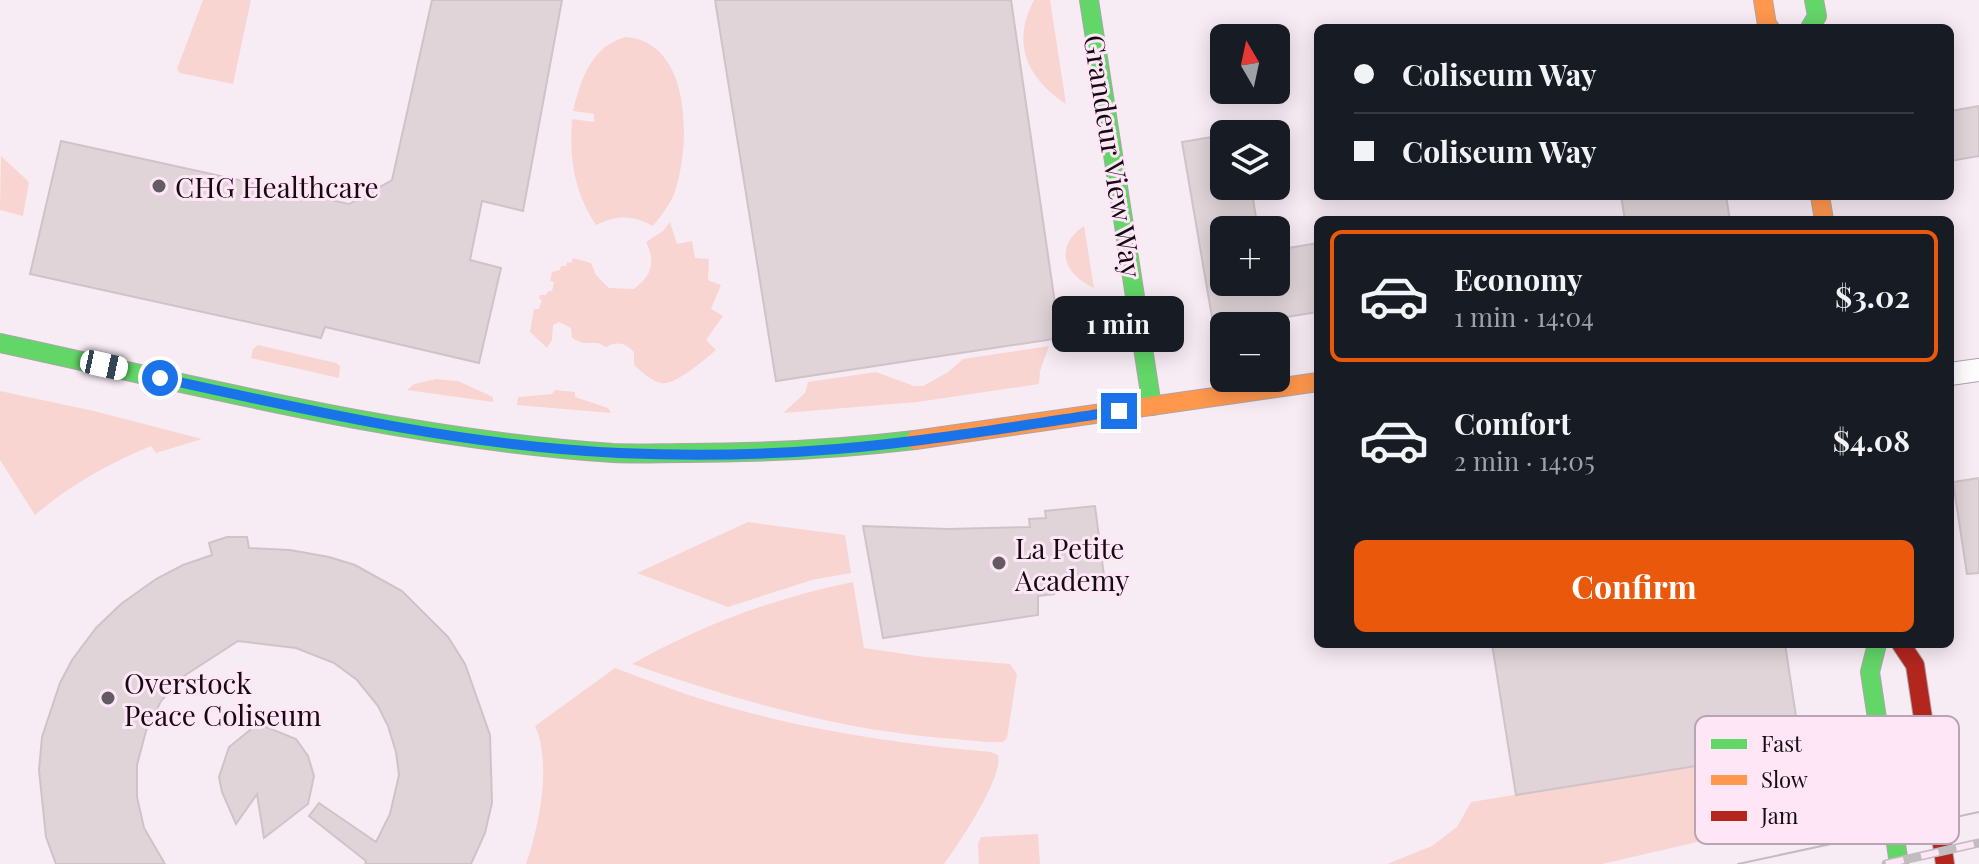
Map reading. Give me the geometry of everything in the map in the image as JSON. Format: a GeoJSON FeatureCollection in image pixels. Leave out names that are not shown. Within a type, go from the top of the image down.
{"type":"FeatureCollection","features":[{"type":"Feature","properties":{"kind":"street","name":"Grandeur View Way"},"geometry":{"type":"LineString","coordinates":[[1089,0],[1152,406]]}},
{"type":"Feature","properties":{"kind":"street"},"geometry":{"type":"LineString","coordinates":[[1763,0],[1767,24]]}},
{"type":"Feature","properties":{"kind":"street"},"geometry":{"type":"LineString","coordinates":[[1812,24],[1817,16],[1814,0]]}},
{"type":"Feature","properties":{"kind":"street"},"geometry":{"type":"LineString","coordinates":[[0,343],[343,417],[503,443],[616,453],[836,449],[944,437],[1314,383]]}},
{"type":"Feature","properties":{"kind":"street"},"geometry":{"type":"LineString","coordinates":[[1954,373],[1979,370]]}},
{"type":"Feature","properties":{"kind":"street"},"geometry":{"type":"LineString","coordinates":[[1876,648],[1870,672],[1877,716]]}},
{"type":"Feature","properties":{"kind":"street"},"geometry":{"type":"LineString","coordinates":[[1904,648],[1915,665],[1923,716]]}},
{"type":"Feature","properties":{"kind":"street"},"geometry":{"type":"LineString","coordinates":[[1896,844],[1899,864]]}},
{"type":"Feature","properties":{"kind":"street"},"geometry":{"type":"LineString","coordinates":[[1942,844],[1945,864]]}},
{"type":"Feature","properties":{"kind":"shaded area"},"geometry":{"type":"Polygon","coordinates":[[[203,0],[251,0],[233,84],[180,73],[177,69],[203,0]]]}},
{"type":"Feature","properties":{"kind":"shaded area"},"geometry":{"type":"Polygon","coordinates":[[[1034,0],[1050,0],[1066,104],[1041,83],[1027,59],[1024,31],[1034,0]]]}},
{"type":"Feature","properties":{"kind":"shaded area"},"geometry":{"type":"Polygon","coordinates":[[[625,37],[647,43],[664,57],[675,76],[681,99],[684,125],[680,174],[672,198],[653,226],[625,218],[596,225],[578,187],[572,161],[572,119],[594,122],[594,114],[573,111],[584,76],[604,48],[625,37]]]}},
{"type":"Feature","properties":{"kind":"shaded area"},"geometry":{"type":"Polygon","coordinates":[[[1,156],[29,182],[23,216],[0,210],[1,156]]]}},
{"type":"Feature","properties":{"kind":"shaded area"},"geometry":{"type":"Polygon","coordinates":[[[670,222],[677,244],[692,241],[695,258],[709,259],[708,280],[721,285],[711,309],[723,316],[706,340],[716,350],[697,365],[674,380],[661,383],[634,365],[634,352],[624,345],[606,347],[598,343],[582,343],[572,338],[571,328],[559,322],[553,325],[552,340],[547,348],[530,332],[534,309],[539,309],[542,300],[539,299],[540,295],[552,291],[552,272],[566,266],[567,262],[571,263],[573,258],[591,263],[596,275],[609,288],[634,289],[645,279],[650,268],[651,256],[646,242],[663,231],[670,222]]]}},
{"type":"Feature","properties":{"kind":"shaded area"},"geometry":{"type":"Polygon","coordinates":[[[1084,226],[1094,288],[1075,275],[1066,259],[1069,242],[1084,226]]]}},
{"type":"Feature","properties":{"kind":"shaded area"},"geometry":{"type":"Polygon","coordinates":[[[258,345],[336,363],[340,366],[339,378],[251,358],[253,349],[258,345]]]}},
{"type":"Feature","properties":{"kind":"shaded area"},"geometry":{"type":"Polygon","coordinates":[[[1049,346],[1039,384],[918,402],[783,413],[805,393],[808,382],[876,372],[914,386],[923,386],[963,359],[1049,346]]]}},
{"type":"Feature","properties":{"kind":"shaded area"},"geometry":{"type":"Polygon","coordinates":[[[436,379],[458,381],[493,397],[493,402],[407,390],[414,384],[436,379]]]}},
{"type":"Feature","properties":{"kind":"shaded area"},"geometry":{"type":"Polygon","coordinates":[[[555,390],[575,392],[575,397],[608,408],[611,413],[517,405],[518,397],[552,394],[555,390]]]}},
{"type":"Feature","properties":{"kind":"shaded area"},"geometry":{"type":"Polygon","coordinates":[[[0,391],[202,439],[156,453],[151,446],[135,453],[76,485],[35,515],[0,460],[0,391]]]}},
{"type":"Feature","properties":{"kind":"shaded area"},"geometry":{"type":"Polygon","coordinates":[[[748,522],[845,535],[851,573],[812,580],[728,607],[637,573],[748,522]]]}},
{"type":"Feature","properties":{"kind":"shaded area"},"geometry":{"type":"Polygon","coordinates":[[[853,582],[864,648],[1010,664],[1017,674],[1007,738],[1003,742],[902,734],[824,720],[708,689],[632,664],[739,614],[853,582]]]}},
{"type":"Feature","properties":{"kind":"shaded area"},"geometry":{"type":"Polygon","coordinates":[[[615,668],[748,713],[886,740],[991,752],[998,755],[998,765],[978,811],[944,864],[526,864],[542,795],[543,758],[535,726],[615,668]]]}},
{"type":"Feature","properties":{"kind":"shaded area"},"geometry":{"type":"Polygon","coordinates":[[[1695,766],[1695,843],[1602,864],[1387,864],[1432,846],[1457,827],[1471,802],[1695,766]]]}},
{"type":"Feature","properties":{"kind":"shaded area"},"geometry":{"type":"Polygon","coordinates":[[[1038,834],[1040,864],[979,864],[978,844],[981,837],[1038,834]]]}},
{"type":"Feature","properties":{"kind":"building","name":"CHG Healthcare"},"geometry":{"type":"Polygon","coordinates":[[[432,0],[562,0],[523,211],[482,201],[470,260],[501,268],[479,363],[325,327],[321,338],[30,274],[61,141],[349,204],[392,180],[432,0]]]}},
{"type":"Feature","properties":{"kind":"building"},"geometry":{"type":"Polygon","coordinates":[[[715,0],[1011,0],[1060,338],[776,381],[715,0]]]}},
{"type":"Feature","properties":{"kind":"building"},"geometry":{"type":"Polygon","coordinates":[[[1979,106],[1979,156],[1954,160],[1954,110],[1979,106]]]}},
{"type":"Feature","properties":{"kind":"building"},"geometry":{"type":"Polygon","coordinates":[[[1210,137],[1210,200],[1253,200],[1256,216],[1210,216],[1210,296],[1290,296],[1290,248],[1314,244],[1314,313],[1290,317],[1290,312],[1211,312],[1182,142],[1210,137]]]}},
{"type":"Feature","properties":{"kind":"building"},"geometry":{"type":"Polygon","coordinates":[[[1622,200],[1727,200],[1729,216],[1624,216],[1622,200]]]}},
{"type":"Feature","properties":{"kind":"building"},"geometry":{"type":"Polygon","coordinates":[[[1979,478],[1979,573],[1967,574],[1954,482],[1979,478]]]}},
{"type":"Feature","properties":{"kind":"building"},"geometry":{"type":"Polygon","coordinates":[[[1095,506],[1104,576],[1054,582],[1054,594],[1038,596],[1038,615],[883,638],[863,526],[948,529],[1030,527],[1029,519],[1046,518],[1045,511],[1095,506]]]}},
{"type":"Feature","properties":{"kind":"building","name":"Overstock Peace Coliseum"},"geometry":{"type":"Polygon","coordinates":[[[227,537],[247,537],[249,548],[290,550],[355,565],[402,591],[448,637],[465,664],[490,735],[492,803],[485,833],[471,864],[365,864],[366,861],[309,816],[319,803],[376,842],[390,814],[399,775],[388,726],[378,706],[357,680],[334,663],[296,648],[238,641],[184,676],[161,701],[146,731],[137,765],[137,797],[144,828],[165,864],[56,864],[46,837],[39,770],[42,737],[60,683],[72,660],[96,628],[121,604],[156,579],[212,555],[209,543],[227,537]]]}},
{"type":"Feature","properties":{"kind":"building"},"geometry":{"type":"Polygon","coordinates":[[[1493,648],[1786,648],[1796,716],[1695,716],[1695,766],[1516,795],[1493,648]]]}},
{"type":"Feature","properties":{"kind":"building"},"geometry":{"type":"Polygon","coordinates":[[[249,720],[296,739],[308,756],[314,776],[308,804],[264,838],[257,794],[236,824],[219,777],[229,747],[250,730],[249,720]]]}},
{"type":"Feature","properties":{"kind":"tram line"},"geometry":{"type":"LineString","coordinates":[[1959,816],[1979,812]]}},
{"type":"Feature","properties":{"kind":"tram line"},"geometry":{"type":"LineString","coordinates":[[1738,864],[1831,844]]}},
{"type":"Feature","properties":{"kind":"railway"},"geometry":{"type":"LineString","coordinates":[[1886,864],[1979,843]]}},
{"type":"Feature","properties":{"kind":"traffic: fast"},"geometry":{"type":"LineString","coordinates":[[1089,0],[1152,406]]}},
{"type":"Feature","properties":{"kind":"traffic: fast"},"geometry":{"type":"LineString","coordinates":[[1812,24],[1817,16],[1814,0]]}},
{"type":"Feature","properties":{"kind":"traffic: fast"},"geometry":{"type":"LineString","coordinates":[[0,343],[381,424],[535,446],[613,453],[714,453],[829,448],[915,440]]}},
{"type":"Feature","properties":{"kind":"traffic: fast"},"geometry":{"type":"LineString","coordinates":[[1876,648],[1870,672],[1877,716]]}},
{"type":"Feature","properties":{"kind":"traffic: fast"},"geometry":{"type":"LineString","coordinates":[[1896,844],[1899,864]]}},
{"type":"Feature","properties":{"kind":"traffic: slow"},"geometry":{"type":"LineString","coordinates":[[1763,0],[1767,24]]}},
{"type":"Feature","properties":{"kind":"traffic: slow"},"geometry":{"type":"LineString","coordinates":[[1821,200],[1823,216]]}},
{"type":"Feature","properties":{"kind":"traffic: slow"},"geometry":{"type":"LineString","coordinates":[[915,440],[1314,383]]}},
{"type":"Feature","properties":{"kind":"traffic: jam"},"geometry":{"type":"LineString","coordinates":[[1904,648],[1915,665],[1923,716]]}},
{"type":"Feature","properties":{"kind":"traffic: jam"},"geometry":{"type":"LineString","coordinates":[[1942,844],[1945,864]]}},
{"type":"Feature","properties":{"kind":"place","name":"CHG Healthcare"},"geometry":{"type":"Point","coordinates":[159,186]}},
{"type":"Feature","properties":{"kind":"place","name":"La Petite Academy"},"geometry":{"type":"Point","coordinates":[999,563]}},
{"type":"Feature","properties":{"kind":"place","name":"Overstock Peace Coliseum"},"geometry":{"type":"Point","coordinates":[108,698]}},
{"type":"Feature","properties":{"kind":"route"},"geometry":{"type":"LineString","coordinates":[[160,378],[343,417],[460,437],[616,453],[836,449],[944,437],[1119,411]]}}]}
